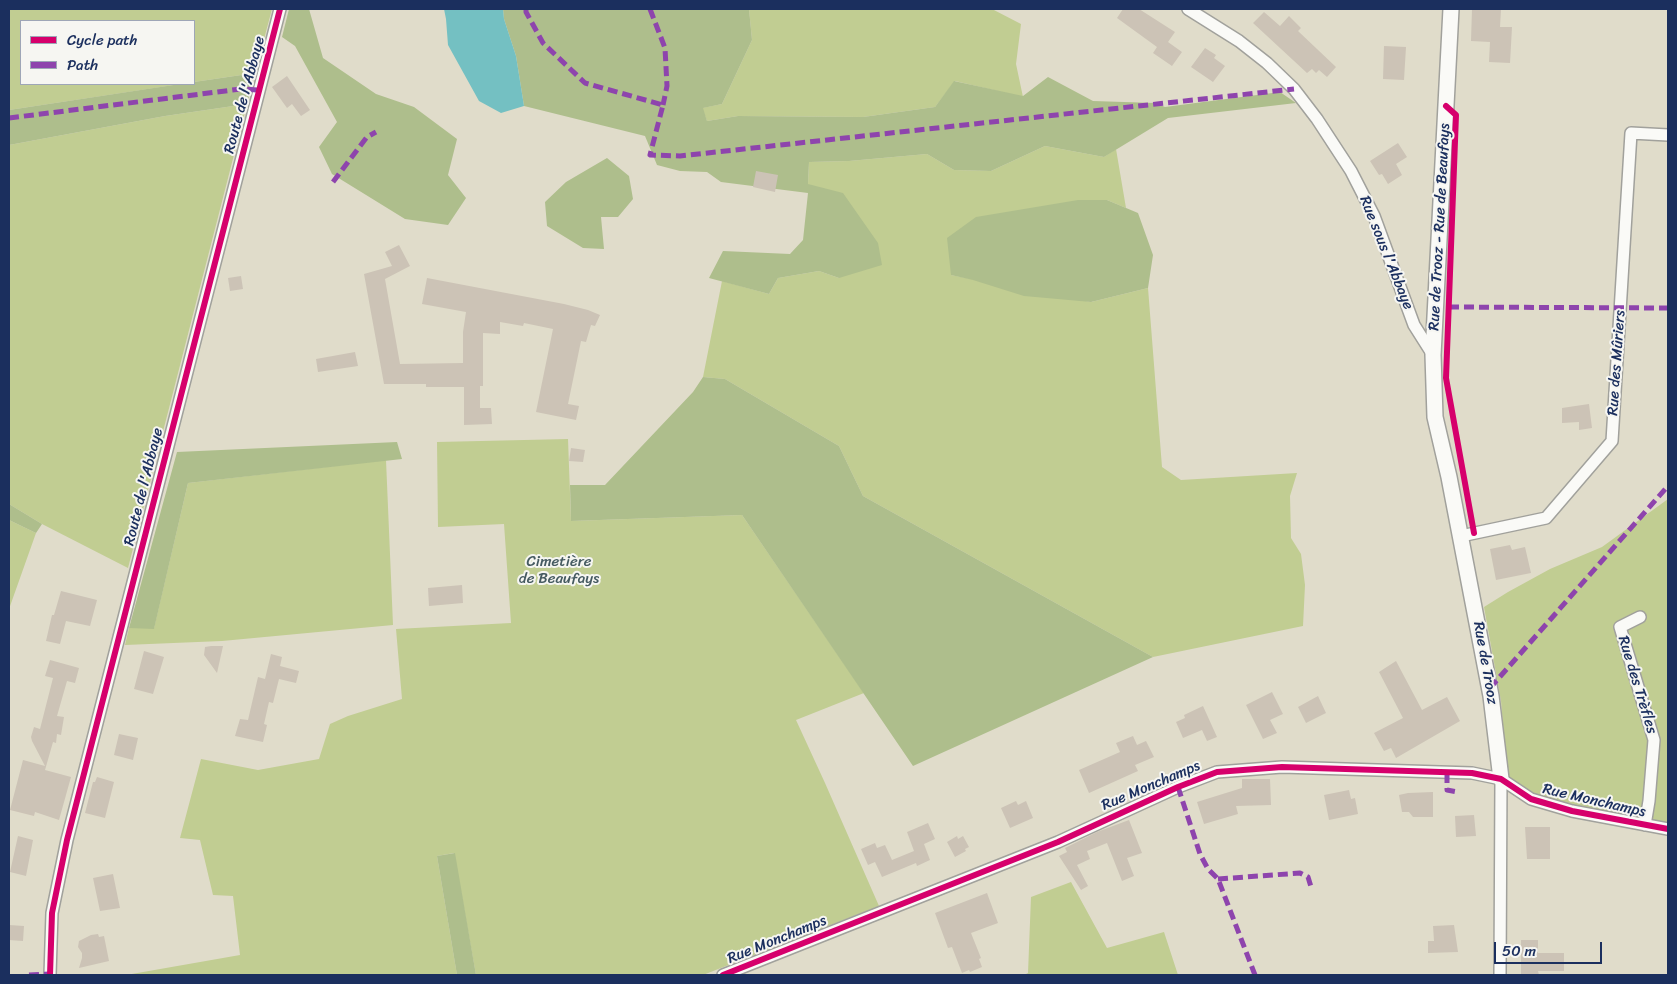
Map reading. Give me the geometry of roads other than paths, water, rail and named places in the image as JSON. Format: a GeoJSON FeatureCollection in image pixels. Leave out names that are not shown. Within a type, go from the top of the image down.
{"type":"FeatureCollection","features":[{"type":"Feature","properties":{"kind":"street","name":"Route de l'Abbaye"},"geometry":{"type":"LineString","coordinates":[[50,975],[52,913],[67,840],[280,9]]}},
{"type":"Feature","properties":{"kind":"street","name":"Rue sous l'Abbaye"},"geometry":{"type":"LineString","coordinates":[[1188,9],[1239,41],[1267,63],[1294,89],[1317,119],[1351,171],[1374,216],[1414,325],[1433,355]]}},
{"type":"Feature","properties":{"kind":"street","name":"Rue de Trooz - Rue de Beaufays"},"geometry":{"type":"LineString","coordinates":[[1433,355],[1451,9]]}},
{"type":"Feature","properties":{"kind":"street","name":"Rue des Mûriers"},"geometry":{"type":"LineString","coordinates":[[1461,536],[1546,518],[1612,441],[1631,133],[1668,135]]}},
{"type":"Feature","properties":{"kind":"street","name":"Rue de Trooz"},"geometry":{"type":"LineString","coordinates":[[1433,355],[1435,417],[1461,536],[1491,696],[1501,779],[1500,975]]}},
{"type":"Feature","properties":{"kind":"street","name":"Rue des Trèfles"},"geometry":{"type":"LineString","coordinates":[[1640,617],[1620,626],[1654,740],[1645,825]]}},
{"type":"Feature","properties":{"kind":"street","name":"Rue Monchamps"},"geometry":{"type":"LineString","coordinates":[[723,975],[1058,842],[1178,786],[1217,772],[1282,767],[1472,773],[1501,779],[1531,799],[1572,811],[1668,829]]}},
{"type":"Feature","properties":{"kind":"water"},"geometry":{"type":"Polygon","coordinates":[[[444,9],[503,9],[504,19],[516,56],[524,106],[501,113],[479,101],[448,45],[444,9]]]}},
{"type":"Feature","properties":{"kind":"park label","name":"Cimetière de Beaufays"},"geometry":{"type":"Point","coordinates":[559,570]}}]}
